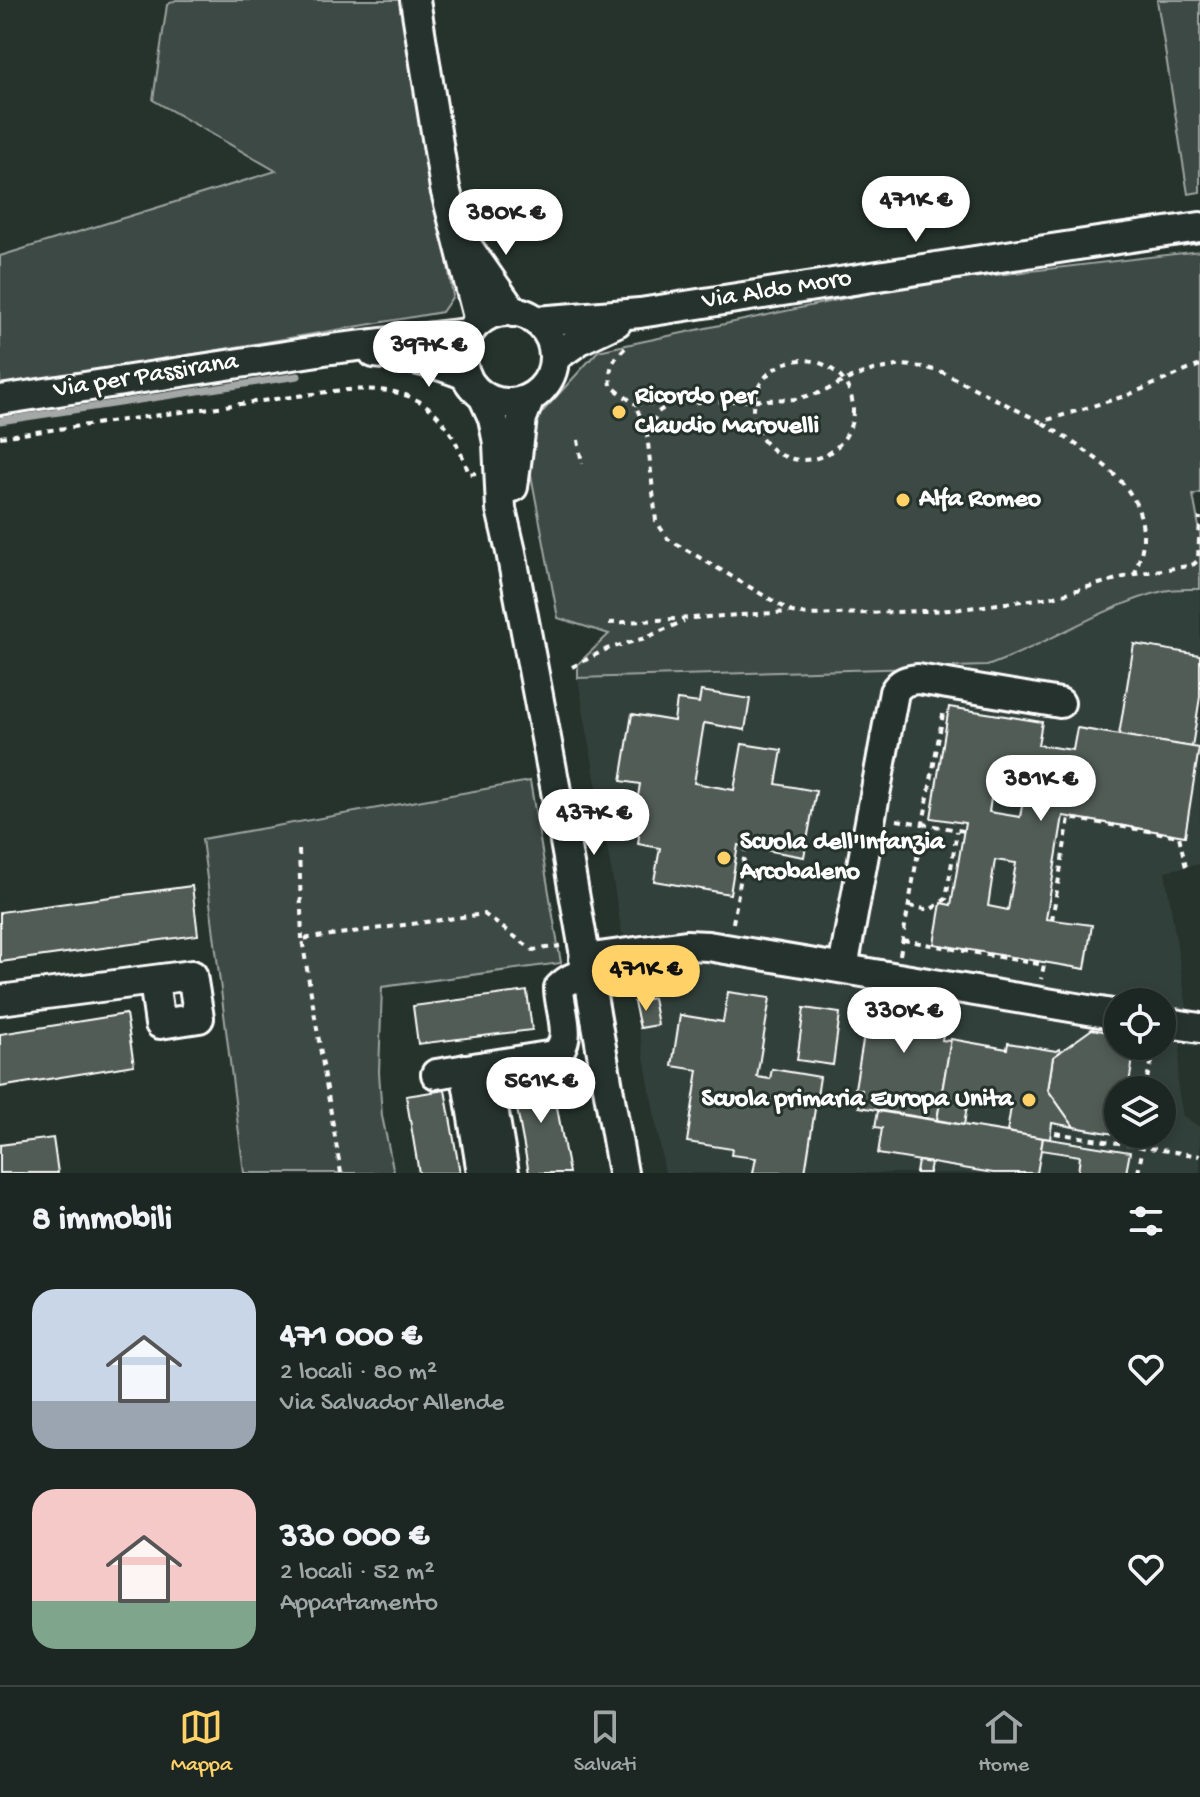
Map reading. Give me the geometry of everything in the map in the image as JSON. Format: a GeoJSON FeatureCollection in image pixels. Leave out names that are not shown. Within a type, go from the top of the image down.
{"type":"FeatureCollection","features":[{"type":"Feature","properties":{"kind":"street"},"geometry":{"type":"LineString","coordinates":[[415,0],[445,188],[457,232],[474,327]]}},
{"type":"Feature","properties":{"kind":"street","name":"Via Aldo Moro"},"geometry":{"type":"LineString","coordinates":[[524,316],[640,313],[1200,227]]}},
{"type":"Feature","properties":{"kind":"street"},"geometry":{"type":"LineString","coordinates":[[457,232],[524,316],[546,331],[554,358],[547,381],[530,398],[518,402],[494,401],[474,385]]}},
{"type":"Feature","properties":{"kind":"street"},"geometry":{"type":"LineString","coordinates":[[524,316],[501,312],[490,315],[474,327],[462,353],[474,385],[493,418],[498,443],[501,509],[559,807],[579,960],[623,1173]]}},
{"type":"Feature","properties":{"kind":"street","name":"Via Aldo Moro"},"geometry":{"type":"LineString","coordinates":[[554,358],[581,339],[640,313]]}},
{"type":"Feature","properties":{"kind":"street","name":"Via per Passirana"},"geometry":{"type":"LineString","coordinates":[[0,400],[474,327]]}},
{"type":"Feature","properties":{"kind":"street","name":"Via per Passirana"},"geometry":{"type":"LineString","coordinates":[[293,355],[390,354],[438,364],[474,385]]}},
{"type":"Feature","properties":{"kind":"street"},"geometry":{"type":"LineString","coordinates":[[511,552],[514,485],[522,418],[530,398]]}},
{"type":"Feature","properties":{"kind":"street"},"geometry":{"type":"LineString","coordinates":[[843,968],[894,692],[904,681],[911,679],[1060,703]]}},
{"type":"Feature","properties":{"kind":"street"},"geometry":{"type":"LineString","coordinates":[[579,960],[686,945],[729,949],[1104,1013]]}},
{"type":"Feature","properties":{"kind":"street"},"geometry":{"type":"LineString","coordinates":[[436,1074],[554,1055],[561,1050],[565,1034],[559,988],[576,975],[579,960]]}},
{"type":"Feature","properties":{"kind":"street"},"geometry":{"type":"LineString","coordinates":[[0,1000],[154,981]]}},
{"type":"Feature","properties":{"kind":"street"},"geometry":{"type":"LineString","coordinates":[[1176,1024],[1200,1028]]}},
{"type":"Feature","properties":{"kind":"street"},"geometry":{"type":"LineString","coordinates":[[476,1068],[482,1173]]}},
{"type":"Feature","properties":{"kind":"street"},"geometry":{"type":"LineString","coordinates":[[476,1068],[504,1173]]}},
{"type":"Feature","properties":{"kind":"path"},"geometry":{"type":"LineString","coordinates":[[630,342],[613,361],[611,386],[635,404],[647,433],[656,521],[668,539],[792,612]]}},
{"type":"Feature","properties":{"kind":"path"},"geometry":{"type":"LineString","coordinates":[[806,360],[834,370],[844,381],[852,396],[853,412],[850,429],[842,443],[829,454],[813,460],[797,461],[767,447],[757,433],[752,418],[752,401],[766,375],[778,366],[806,360]]}},
{"type":"Feature","properties":{"kind":"path"},"geometry":{"type":"LineString","coordinates":[[1041,422],[1128,395],[1200,365]]}},
{"type":"Feature","properties":{"kind":"path"},"geometry":{"type":"LineString","coordinates":[[635,404],[795,399],[823,392],[844,381],[888,366],[923,367],[942,372],[1041,422],[1120,478],[1139,508],[1143,534],[1135,574]]}},
{"type":"Feature","properties":{"kind":"path"},"geometry":{"type":"LineString","coordinates":[[0,437],[369,388],[401,392],[423,402],[444,421],[463,455],[469,474],[500,469]]}},
{"type":"Feature","properties":{"kind":"path"},"geometry":{"type":"LineString","coordinates":[[647,433],[658,412],[672,404]]}},
{"type":"Feature","properties":{"kind":"path"},"geometry":{"type":"LineString","coordinates":[[578,440],[582,464]]}},
{"type":"Feature","properties":{"kind":"path"},"geometry":{"type":"LineString","coordinates":[[1194,564],[1199,556],[1200,517]]}},
{"type":"Feature","properties":{"kind":"path"},"geometry":{"type":"LineString","coordinates":[[609,623],[792,612],[808,615],[953,610],[1052,597],[1135,574],[1194,564],[1200,568]]}},
{"type":"Feature","properties":{"kind":"path"},"geometry":{"type":"LineString","coordinates":[[572,667],[607,649],[645,638],[688,619]]}},
{"type":"Feature","properties":{"kind":"path"},"geometry":{"type":"LineString","coordinates":[[898,965],[949,684]]}},
{"type":"Feature","properties":{"kind":"path"},"geometry":{"type":"LineString","coordinates":[[1052,920],[1066,818],[1179,836],[1187,872]]}},
{"type":"Feature","properties":{"kind":"path"},"geometry":{"type":"LineString","coordinates":[[909,906],[930,910],[946,899],[960,831],[923,824]]}},
{"type":"Feature","properties":{"kind":"path"},"geometry":{"type":"LineString","coordinates":[[729,949],[746,847]]}},
{"type":"Feature","properties":{"kind":"path"},"geometry":{"type":"LineString","coordinates":[[299,850],[302,939],[341,1173]]}},
{"type":"Feature","properties":{"kind":"path"},"geometry":{"type":"LineString","coordinates":[[302,939],[484,914],[533,950],[579,960]]}},
{"type":"Feature","properties":{"kind":"path"},"geometry":{"type":"LineString","coordinates":[[903,940],[1044,965],[1040,989]]}},
{"type":"Feature","properties":{"kind":"path"},"geometry":{"type":"LineString","coordinates":[[1055,1133],[1104,1141]]}},
{"type":"Feature","properties":{"kind":"path"},"geometry":{"type":"LineString","coordinates":[[1138,1173],[1143,1148]]}},
{"type":"Feature","properties":{"kind":"path"},"geometry":{"type":"LineString","coordinates":[[1149,1148],[1200,1156]]}},
{"type":"Feature","properties":{"kind":"shaded area"},"geometry":{"type":"Polygon","coordinates":[[[176,0],[404,0],[453,296],[442,312],[0,387],[0,256],[276,171],[153,100],[167,5],[176,0]]]}},
{"type":"Feature","properties":{"kind":"shaded area"},"geometry":{"type":"Polygon","coordinates":[[[1157,0],[1200,0],[1200,192],[1188,194],[1157,0]]]}},
{"type":"Feature","properties":{"kind":"shaded area"},"geometry":{"type":"Polygon","coordinates":[[[1200,251],[1200,493],[1193,495],[1200,532],[1200,589],[1168,590],[1140,598],[987,666],[578,678],[578,664],[609,634],[558,618],[525,431],[598,351],[903,286],[1200,251]]]}},
{"type":"Feature","properties":{"kind":"shaded area"},"geometry":{"type":"Polygon","coordinates":[[[1200,589],[1200,864],[1165,871],[1187,1008],[1200,1010],[1200,1047],[1181,1044],[1177,1083],[1183,1116],[1200,1127],[1200,1173],[665,1173],[629,974],[660,966],[656,936],[654,931],[622,933],[578,679],[987,666],[1017,655],[1103,613],[1165,591],[1200,589]]]}},
{"type":"Feature","properties":{"kind":"shaded area"},"geometry":{"type":"Polygon","coordinates":[[[530,781],[561,963],[382,987],[379,1072],[382,1116],[394,1173],[244,1173],[202,839],[530,781]]]}},
{"type":"Feature","properties":{"kind":"building"},"geometry":{"type":"Polygon","coordinates":[[[1134,644],[1200,655],[1200,697],[1192,747],[1119,735],[1134,644]]]}},
{"type":"Feature","properties":{"kind":"building"},"geometry":{"type":"Polygon","coordinates":[[[701,691],[750,699],[745,730],[704,723],[694,783],[734,790],[742,744],[782,750],[776,784],[816,791],[804,857],[738,845],[730,894],[654,881],[660,848],[638,844],[639,836],[632,832],[640,784],[621,781],[632,714],[674,721],[677,700],[699,703],[701,691]]]}},
{"type":"Feature","properties":{"kind":"building"},"geometry":{"type":"Polygon","coordinates":[[[949,707],[1042,722],[1038,745],[1073,750],[1077,728],[1199,748],[1185,836],[1063,816],[1046,919],[1092,925],[1085,969],[934,944],[941,903],[951,905],[965,823],[931,818],[949,707]],[[994,779],[989,812],[1020,817],[1026,785],[994,779]],[[995,860],[988,906],[1008,910],[1016,863],[995,860]]]}},
{"type":"Feature","properties":{"kind":"building"},"geometry":{"type":"Polygon","coordinates":[[[192,886],[198,935],[0,962],[0,912],[192,886]]]}},
{"type":"Feature","properties":{"kind":"building"},"geometry":{"type":"Polygon","coordinates":[[[872,988],[949,1001],[942,1040],[951,1041],[937,1120],[859,1107],[862,1090],[855,1088],[872,988]]]}},
{"type":"Feature","properties":{"kind":"building"},"geometry":{"type":"Polygon","coordinates":[[[527,991],[532,1030],[418,1044],[413,1006],[527,991]]]}},
{"type":"Feature","properties":{"kind":"building"},"geometry":{"type":"Polygon","coordinates":[[[728,992],[770,998],[757,1077],[770,1079],[772,1069],[820,1077],[805,1173],[753,1173],[756,1158],[731,1155],[732,1149],[687,1142],[698,1070],[672,1066],[680,1015],[723,1022],[728,992]]]}},
{"type":"Feature","properties":{"kind":"building"},"geometry":{"type":"Polygon","coordinates":[[[653,998],[658,1025],[640,1028],[634,1002],[653,998]]]}},
{"type":"Feature","properties":{"kind":"building"},"geometry":{"type":"Polygon","coordinates":[[[804,1008],[840,1013],[833,1065],[797,1060],[804,1008]]]}},
{"type":"Feature","properties":{"kind":"building"},"geometry":{"type":"Polygon","coordinates":[[[126,1014],[134,1065],[0,1087],[0,1034],[126,1014]]]}},
{"type":"Feature","properties":{"kind":"building"},"geometry":{"type":"Polygon","coordinates":[[[1092,1029],[1104,1031],[1104,1060],[1133,1060],[1130,1076],[1104,1076],[1104,1132],[1074,1127],[1048,1090],[1053,1057],[1092,1029]]]}},
{"type":"Feature","properties":{"kind":"building"},"geometry":{"type":"Polygon","coordinates":[[[951,1039],[1007,1049],[1008,1043],[1059,1049],[1060,1052],[1053,1057],[1048,1090],[1074,1127],[1052,1123],[1050,1139],[1007,1132],[1012,1101],[969,1094],[964,1125],[937,1120],[951,1039]]]}},
{"type":"Feature","properties":{"kind":"building"},"geometry":{"type":"Polygon","coordinates":[[[551,1074],[569,1173],[529,1173],[512,1082],[551,1074]]]}},
{"type":"Feature","properties":{"kind":"building"},"geometry":{"type":"Polygon","coordinates":[[[445,1090],[460,1173],[419,1173],[406,1096],[445,1090]]]}},
{"type":"Feature","properties":{"kind":"building"},"geometry":{"type":"Polygon","coordinates":[[[878,1111],[1043,1138],[1037,1173],[993,1173],[878,1154],[882,1128],[875,1127],[878,1111]]]}},
{"type":"Feature","properties":{"kind":"building"},"geometry":{"type":"Polygon","coordinates":[[[53,1138],[58,1173],[0,1173],[0,1145],[53,1138]]]}},
{"type":"Feature","properties":{"kind":"building"},"geometry":{"type":"Polygon","coordinates":[[[1043,1138],[1130,1152],[1126,1173],[1078,1173],[1080,1156],[1041,1150],[1043,1138]]]}},
{"type":"Feature","properties":{"kind":"building"},"geometry":{"type":"Polygon","coordinates":[[[918,1161],[931,1163],[929,1173],[916,1173],[918,1161]]]}},
{"type":"Feature","properties":{"kind":"waterway"},"geometry":{"type":"LineString","coordinates":[[0,421],[298,376]]}},
{"type":"Feature","properties":{"kind":"place","name":"Ricordo per Claudio Marovelli"},"geometry":{"type":"Point","coordinates":[619,412]}},
{"type":"Feature","properties":{"kind":"place","name":"Alfa Romeo"},"geometry":{"type":"Point","coordinates":[903,500]}},
{"type":"Feature","properties":{"kind":"place","name":"Scuola dell'Infanzia Arcobaleno"},"geometry":{"type":"Point","coordinates":[724,858]}},
{"type":"Feature","properties":{"kind":"place","name":"Scuola primaria Europa Unita"},"geometry":{"type":"Point","coordinates":[1029,1100]}}]}
